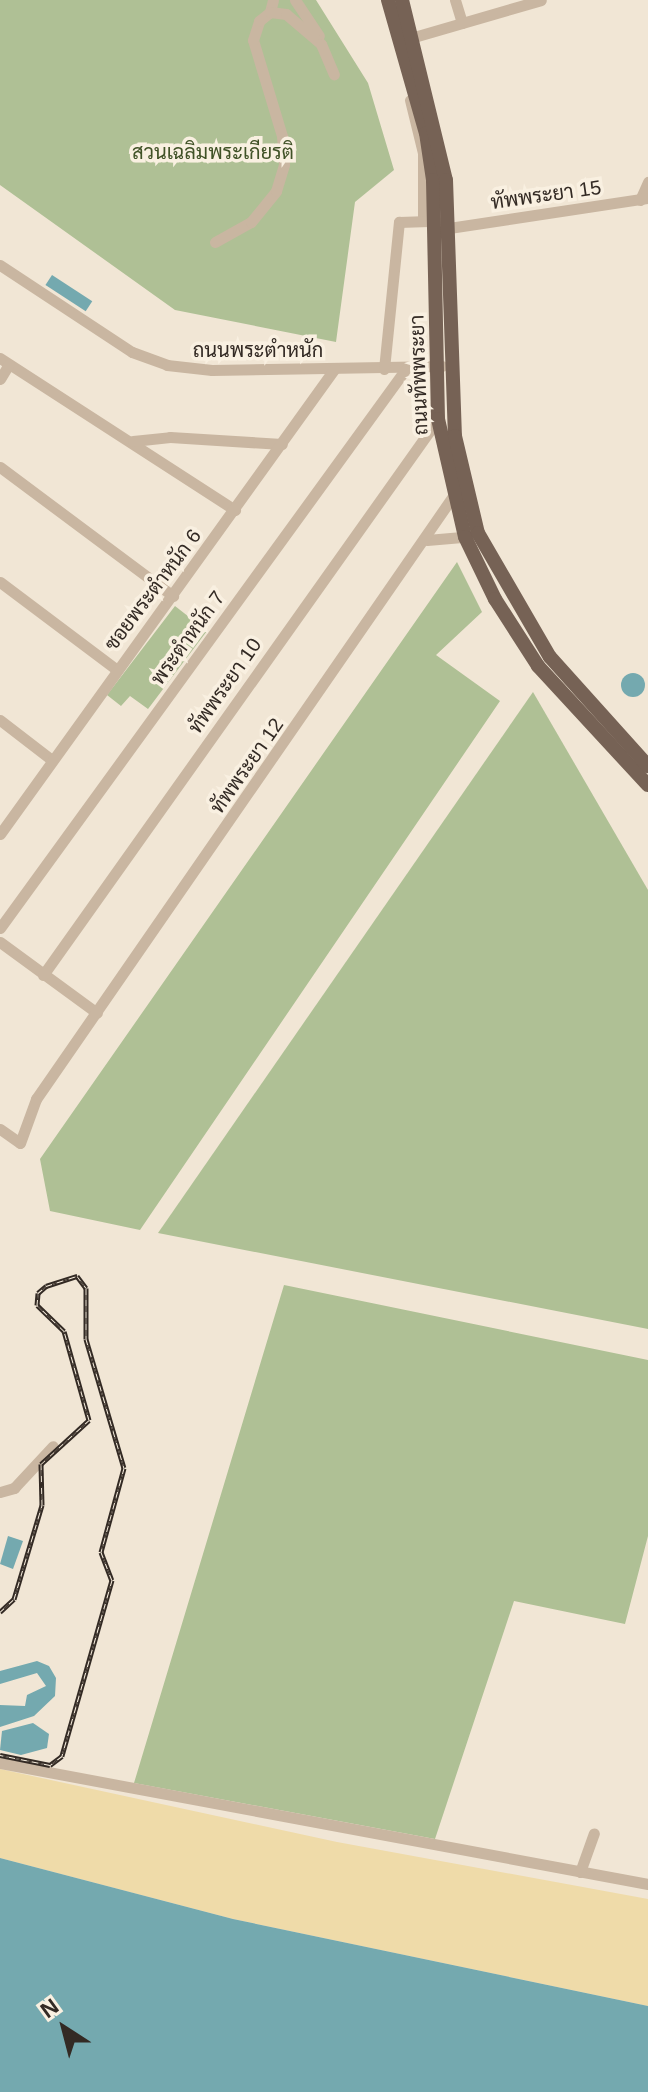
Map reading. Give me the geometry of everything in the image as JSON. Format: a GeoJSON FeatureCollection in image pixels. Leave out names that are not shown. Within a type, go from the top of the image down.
{"type":"FeatureCollection","features":[{"type":"Feature","properties":{"kind":"main road","name":"ถนนทัพพระยา"},"geometry":{"type":"LineString","coordinates":[[388,0],[426,133],[436,223]]}},
{"type":"Feature","properties":{"kind":"main road","name":"ถนนทัพพระยา"},"geometry":{"type":"LineString","coordinates":[[402,0],[437,131],[436,223],[442,366],[453,496],[465,537],[506,602],[643,767],[648,785]]}},
{"type":"Feature","properties":{"kind":"main road","name":"ถนนทัพพระยา"},"geometry":{"type":"LineString","coordinates":[[442,366],[438,419],[448,438],[478,533],[506,602]]}},
{"type":"Feature","properties":{"kind":"street"},"geometry":{"type":"LineString","coordinates":[[295,0],[321,44],[334,74]]}},
{"type":"Feature","properties":{"kind":"street"},"geometry":{"type":"LineString","coordinates":[[455,0],[462,23]]}},
{"type":"Feature","properties":{"kind":"street"},"geometry":{"type":"LineString","coordinates":[[414,37],[541,0]]}},
{"type":"Feature","properties":{"kind":"street"},"geometry":{"type":"LineString","coordinates":[[215,242],[251,222],[276,191],[282,175],[282,136],[253,40],[259,21],[272,6],[321,44]]}},
{"type":"Feature","properties":{"kind":"street"},"geometry":{"type":"LineString","coordinates":[[644,199],[648,182]]}},
{"type":"Feature","properties":{"kind":"street","name":"ทัพพระยา 15"},"geometry":{"type":"LineString","coordinates":[[436,223],[644,199]]}},
{"type":"Feature","properties":{"kind":"street"},"geometry":{"type":"LineString","coordinates":[[384,369],[399,222],[436,223]]}},
{"type":"Feature","properties":{"kind":"street","name":"ถนนพระตำหนัก"},"geometry":{"type":"LineString","coordinates":[[0,265],[132,352],[161,363],[212,370],[405,370],[442,366]]}},
{"type":"Feature","properties":{"kind":"street"},"geometry":{"type":"LineString","coordinates":[[0,379],[4,361],[133,441],[235,510]]}},
{"type":"Feature","properties":{"kind":"street","name":"ซอยพระตำหนัก 6"},"geometry":{"type":"LineString","coordinates":[[0,834],[335,368]]}},
{"type":"Feature","properties":{"kind":"street","name":"พระตำหนัก 7"},"geometry":{"type":"LineString","coordinates":[[0,928],[405,370]]}},
{"type":"Feature","properties":{"kind":"street","name":"ทัพพระยา 10"},"geometry":{"type":"LineString","coordinates":[[43,975],[438,419]]}},
{"type":"Feature","properties":{"kind":"street"},"geometry":{"type":"LineString","coordinates":[[133,441],[170,437],[282,444]]}},
{"type":"Feature","properties":{"kind":"street"},"geometry":{"type":"LineString","coordinates":[[0,467],[173,596]]}},
{"type":"Feature","properties":{"kind":"street","name":"ทัพพระยา 12"},"geometry":{"type":"LineString","coordinates":[[0,1129],[20,1143],[36,1099],[427,540],[453,496]]}},
{"type":"Feature","properties":{"kind":"street"},"geometry":{"type":"LineString","coordinates":[[427,540],[465,537]]}},
{"type":"Feature","properties":{"kind":"street"},"geometry":{"type":"LineString","coordinates":[[0,582],[116,669]]}},
{"type":"Feature","properties":{"kind":"street"},"geometry":{"type":"LineString","coordinates":[[0,720],[52,760]]}},
{"type":"Feature","properties":{"kind":"street"},"geometry":{"type":"LineString","coordinates":[[0,942],[97,1013]]}},
{"type":"Feature","properties":{"kind":"street"},"geometry":{"type":"LineString","coordinates":[[0,1492],[14,1488],[53,1446]]}},
{"type":"Feature","properties":{"kind":"street"},"geometry":{"type":"LineString","coordinates":[[0,1763],[648,1884]]}},
{"type":"Feature","properties":{"kind":"street"},"geometry":{"type":"LineString","coordinates":[[580,1872],[594,1833]]}},
{"type":"Feature","properties":{"kind":"green space","name":"สวนเฉลิมพระเกียรติ"},"geometry":{"type":"Polygon","coordinates":[[[0,0],[316,0],[368,83],[394,170],[355,202],[336,342],[175,310],[0,185],[0,0]]]}},
{"type":"Feature","properties":{"kind":"green space"},"geometry":{"type":"Polygon","coordinates":[[[457,562],[482,612],[436,655],[500,701],[140,1230],[50,1211],[40,1159],[457,562]]]}},
{"type":"Feature","properties":{"kind":"green space"},"geometry":{"type":"Polygon","coordinates":[[[175,606],[207,631],[148,709],[130,696],[121,706],[107,695],[175,606]]]}},
{"type":"Feature","properties":{"kind":"green space"},"geometry":{"type":"Polygon","coordinates":[[[533,692],[648,890],[648,1329],[158,1233],[533,692]]]}},
{"type":"Feature","properties":{"kind":"green space"},"geometry":{"type":"Polygon","coordinates":[[[284,1285],[648,1360],[648,1536],[625,1624],[514,1601],[435,1839],[134,1783],[284,1285]]]}},
{"type":"Feature","properties":{"kind":"sand"},"geometry":{"type":"Polygon","coordinates":[[[0,1769],[337,1842],[648,1899],[648,2006],[233,1919],[0,1858],[0,1769]]]}},
{"type":"Feature","properties":{"kind":"water"},"geometry":{"type":"Polygon","coordinates":[[[52,275],[92,301],[86,311],[45,285],[52,275]]]}},
{"type":"Feature","properties":{"kind":"water"},"geometry":{"type":"Polygon","coordinates":[[[633,673],[641,677],[645,685],[641,693],[633,697],[625,693],[621,685],[625,677],[633,673]]]}},
{"type":"Feature","properties":{"kind":"water"},"geometry":{"type":"Polygon","coordinates":[[[8,1536],[23,1541],[13,1569],[0,1564],[8,1536]]]}},
{"type":"Feature","properties":{"kind":"water"},"geometry":{"type":"Polygon","coordinates":[[[37,1661],[49,1666],[56,1678],[55,1696],[34,1716],[0,1727],[0,1705],[25,1706],[27,1695],[46,1686],[37,1673],[0,1684],[0,1671],[37,1661]]]}},
{"type":"Feature","properties":{"kind":"water"},"geometry":{"type":"Polygon","coordinates":[[[33,1723],[49,1734],[47,1748],[21,1755],[0,1750],[2,1731],[33,1723]]]}},
{"type":"Feature","properties":{"kind":"water"},"geometry":{"type":"Polygon","coordinates":[[[0,1858],[233,1919],[648,2006],[648,2092],[0,2092],[0,1858]]]}},
{"type":"Feature","properties":{"kind":"railway"},"geometry":{"type":"LineString","coordinates":[[0,1612],[14,1599],[42,1505],[41,1464],[89,1420],[64,1331],[37,1305],[38,1293],[46,1286],[77,1276],[86,1288],[86,1339],[124,1468],[101,1552],[112,1580],[62,1756],[50,1765],[0,1755]]}}]}
